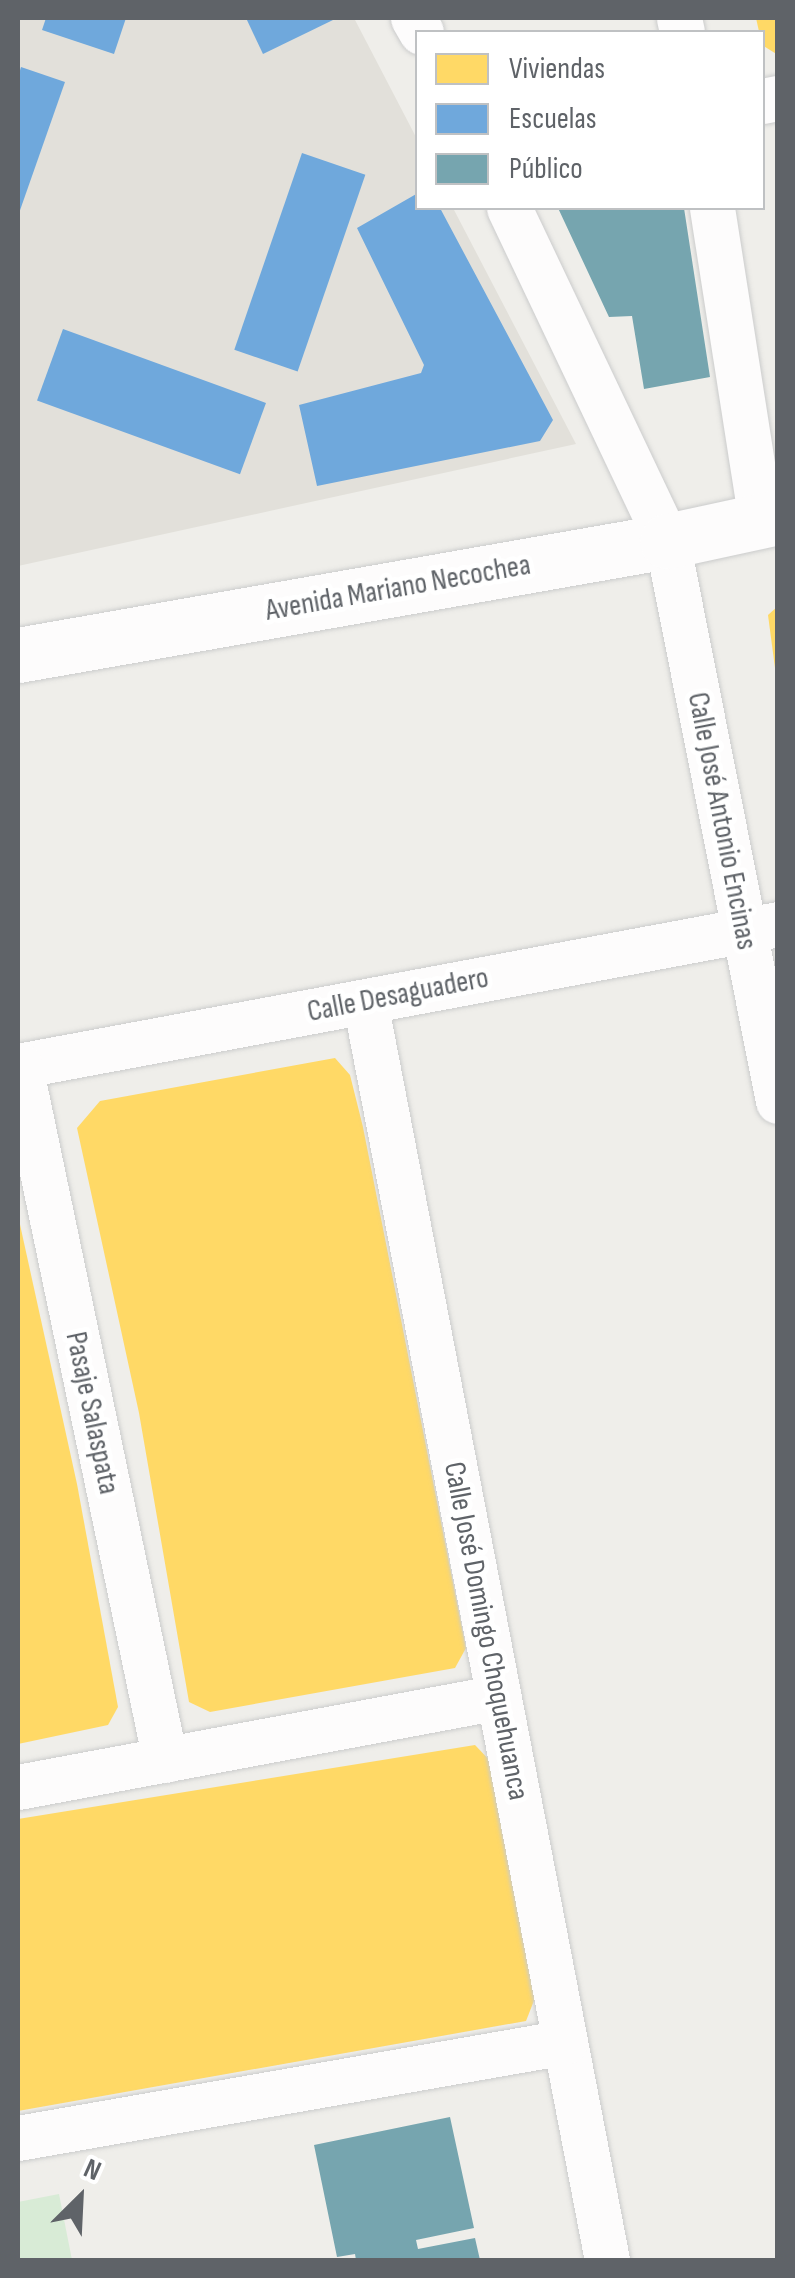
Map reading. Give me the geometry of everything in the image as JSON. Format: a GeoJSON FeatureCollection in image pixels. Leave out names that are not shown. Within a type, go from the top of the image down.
{"type":"FeatureCollection","features":[{"type":"Feature","properties":{"kind":"main road","name":"Avenida Mariano Necochea"},"geometry":{"type":"LineString","coordinates":[[18,655],[667,541],[769,519]]}},
{"type":"Feature","properties":{"kind":"street","name":"Calle José Antonio Encinas"},"geometry":{"type":"LineString","coordinates":[[511,210],[667,541],[761,927],[778,1100]]}},
{"type":"Feature","properties":{"kind":"street"},"geometry":{"type":"LineString","coordinates":[[712,210],[769,519]]}},
{"type":"Feature","properties":{"kind":"street","name":"Calle Desaguadero"},"geometry":{"type":"LineString","coordinates":[[18,1066],[761,927]]}},
{"type":"Feature","properties":{"kind":"street","name":"Calle José Domingo Choquehuanca"},"geometry":{"type":"LineString","coordinates":[[365,1002],[607,2260]]}},
{"type":"Feature","properties":{"kind":"street","name":"Pasaje Salaspata"},"geometry":{"type":"LineString","coordinates":[[18,1066],[165,1760]]}},
{"type":"Feature","properties":{"kind":"street"},"geometry":{"type":"LineString","coordinates":[[18,1787],[499,1697]]}},
{"type":"Feature","properties":{"kind":"street"},"geometry":{"type":"LineString","coordinates":[[18,2138],[565,2042]]}},
{"type":"Feature","properties":{"kind":"shaded area"},"geometry":{"type":"Polygon","coordinates":[[[18,18],[354,18],[415,135],[415,210],[454,210],[576,444],[18,566],[18,18]]]}},
{"type":"Feature","properties":{"kind":"green space"},"geometry":{"type":"Polygon","coordinates":[[[59,2194],[72,2260],[18,2260],[18,2202],[59,2194]]]}},
{"type":"Feature","properties":{"kind":"building: Viviendas"},"geometry":{"type":"Polygon","coordinates":[[[756,18],[778,18],[778,55],[765,47],[765,30],[759,30],[756,18]]]}},
{"type":"Feature","properties":{"kind":"building: Viviendas"},"geometry":{"type":"Polygon","coordinates":[[[778,606],[778,668],[775,668],[768,615],[778,606]]]}},
{"type":"Feature","properties":{"kind":"building: Viviendas"},"geometry":{"type":"Polygon","coordinates":[[[335,1058],[350,1075],[363,1127],[466,1648],[455,1668],[210,1712],[189,1702],[139,1413],[77,1128],[100,1101],[335,1058]]]}},
{"type":"Feature","properties":{"kind":"building: Viviendas"},"geometry":{"type":"Polygon","coordinates":[[[19,1220],[77,1484],[118,1707],[108,1725],[18,1744],[19,1220]]]}},
{"type":"Feature","properties":{"kind":"building: Viviendas"},"geometry":{"type":"Polygon","coordinates":[[[475,1745],[496,1767],[535,1998],[526,2021],[18,2111],[18,1819],[475,1745]]]}},
{"type":"Feature","properties":{"kind":"building: Escuelas"},"geometry":{"type":"Polygon","coordinates":[[[46,18],[126,18],[114,54],[42,30],[46,18]]]}},
{"type":"Feature","properties":{"kind":"building: Escuelas"},"geometry":{"type":"Polygon","coordinates":[[[246,18],[331,18],[333,20],[263,54],[246,18]]]}},
{"type":"Feature","properties":{"kind":"building: Escuelas"},"geometry":{"type":"Polygon","coordinates":[[[21,67],[65,82],[18,216],[18,77],[21,67]]]}},
{"type":"Feature","properties":{"kind":"building: Escuelas"},"geometry":{"type":"Polygon","coordinates":[[[302,153],[365,175],[298,371],[234,350],[302,153]]]}},
{"type":"Feature","properties":{"kind":"building: Escuelas"},"geometry":{"type":"Polygon","coordinates":[[[415,195],[415,210],[441,210],[553,420],[540,441],[317,486],[299,405],[421,373],[424,365],[357,228],[415,195]]]}},
{"type":"Feature","properties":{"kind":"building: Escuelas"},"geometry":{"type":"Polygon","coordinates":[[[63,329],[266,403],[240,474],[37,400],[63,329]]]}},
{"type":"Feature","properties":{"kind":"building: Público"},"geometry":{"type":"Polygon","coordinates":[[[559,210],[684,210],[710,377],[644,389],[632,316],[609,317],[559,210]]]}},
{"type":"Feature","properties":{"kind":"building: Público"},"geometry":{"type":"Polygon","coordinates":[[[450,2117],[474,2228],[416,2240],[418,2249],[475,2238],[480,2260],[356,2260],[355,2254],[337,2257],[314,2145],[450,2117]]]}}]}
